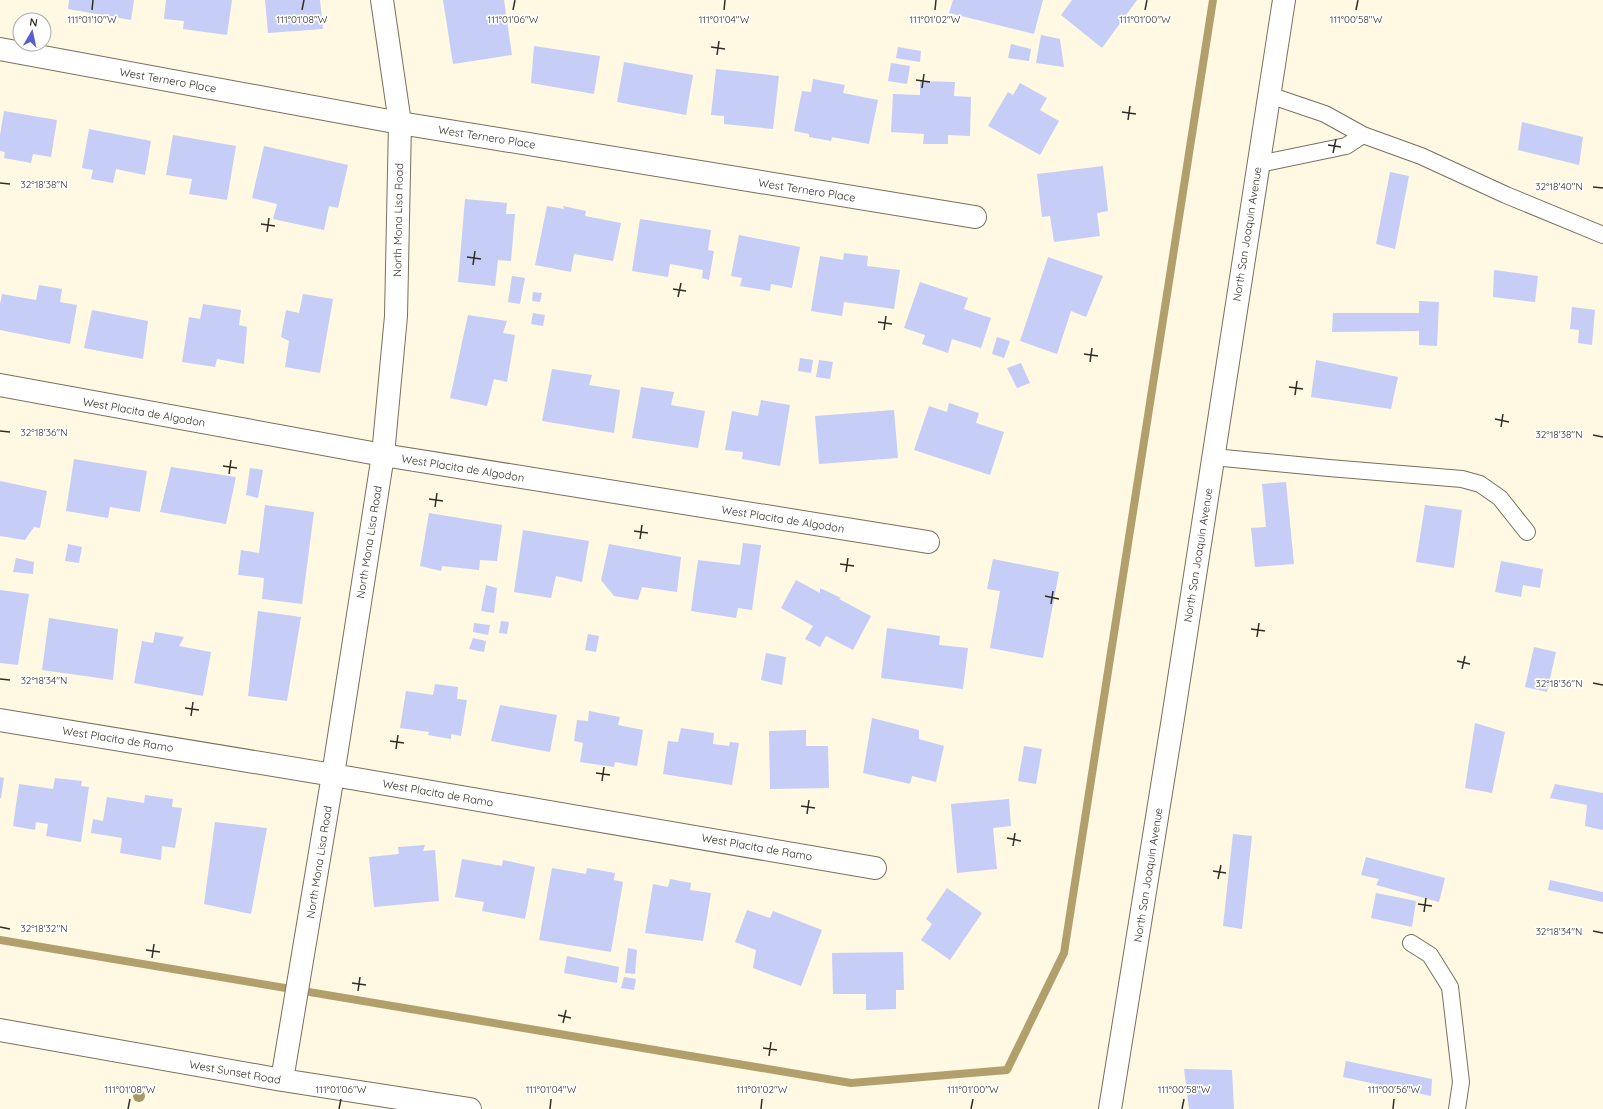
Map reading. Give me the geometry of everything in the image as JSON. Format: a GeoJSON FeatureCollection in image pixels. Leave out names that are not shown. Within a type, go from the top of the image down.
{"type":"FeatureCollection","features":[{"type":"Feature","properties":{"kind":"street","name":"North Mona Lisa Road"},"geometry":{"type":"LineString","coordinates":[[282,1080],[333,775],[383,455],[396,316],[400,123],[382,0]]}},
{"type":"Feature","properties":{"kind":"street","name":"North San Joaquin Avenue"},"geometry":{"type":"LineString","coordinates":[[1110,1109],[1163,780],[1284,0]]}},
{"type":"Feature","properties":{"kind":"street","name":"West Ternero Place"},"geometry":{"type":"LineString","coordinates":[[0,50],[400,123],[975,217]]}},
{"type":"Feature","properties":{"kind":"street","name":"West Placita de Algodon"},"geometry":{"type":"LineString","coordinates":[[0,385],[383,455],[928,542]]}},
{"type":"Feature","properties":{"kind":"street","name":"West Placita de Ramo"},"geometry":{"type":"LineString","coordinates":[[0,720],[333,775],[875,868]]}},
{"type":"Feature","properties":{"kind":"street","name":"West Sunset Road"},"geometry":{"type":"LineString","coordinates":[[0,1030],[282,1080],[470,1109]]}},
{"type":"Feature","properties":{"kind":"lane"},"geometry":{"type":"LineString","coordinates":[[1269,95],[1325,114],[1363,135],[1421,156],[1506,195],[1603,235]]}},
{"type":"Feature","properties":{"kind":"lane"},"geometry":{"type":"LineString","coordinates":[[1258,164],[1346,146],[1363,135]]}},
{"type":"Feature","properties":{"kind":"lane"},"geometry":{"type":"LineString","coordinates":[[1213,457],[1462,479],[1480,484],[1500,498],[1527,532]]}},
{"type":"Feature","properties":{"kind":"lane"},"geometry":{"type":"LineString","coordinates":[[1411,943],[1430,955],[1450,987],[1460,1082],[1457,1109]]}},
{"type":"Feature","properties":{"kind":"building"},"geometry":{"type":"Polygon","coordinates":[[[69,0],[134,0],[131,20],[68,9],[69,0]]]}},
{"type":"Feature","properties":{"kind":"building"},"geometry":{"type":"Polygon","coordinates":[[[166,0],[232,0],[227,35],[183,29],[184,21],[164,19],[166,0]]]}},
{"type":"Feature","properties":{"kind":"building"},"geometry":{"type":"Polygon","coordinates":[[[265,0],[320,0],[323,29],[268,33],[265,0]]]}},
{"type":"Feature","properties":{"kind":"building"},"geometry":{"type":"Polygon","coordinates":[[[443,0],[504,0],[512,55],[453,64],[443,0]]]}},
{"type":"Feature","properties":{"kind":"building"},"geometry":{"type":"Polygon","coordinates":[[[953,0],[1043,0],[1034,34],[949,13],[953,0]]]}},
{"type":"Feature","properties":{"kind":"building"},"geometry":{"type":"Polygon","coordinates":[[[1072,0],[1137,0],[1102,48],[1061,15],[1072,0]]]}},
{"type":"Feature","properties":{"kind":"building"},"geometry":{"type":"Polygon","coordinates":[[[1041,35],[1060,39],[1064,67],[1036,63],[1041,35]]]}},
{"type":"Feature","properties":{"kind":"building"},"geometry":{"type":"Polygon","coordinates":[[[1011,44],[1031,49],[1029,61],[1008,58],[1011,44]]]}},
{"type":"Feature","properties":{"kind":"building"},"geometry":{"type":"Polygon","coordinates":[[[534,46],[600,56],[594,94],[531,83],[534,46]]]}},
{"type":"Feature","properties":{"kind":"building"},"geometry":{"type":"Polygon","coordinates":[[[898,47],[921,51],[920,62],[896,58],[898,47]]]}},
{"type":"Feature","properties":{"kind":"building"},"geometry":{"type":"Polygon","coordinates":[[[624,62],[693,75],[686,115],[617,102],[624,62]]]}},
{"type":"Feature","properties":{"kind":"building"},"geometry":{"type":"Polygon","coordinates":[[[891,63],[910,66],[907,84],[888,81],[891,63]]]}},
{"type":"Feature","properties":{"kind":"building"},"geometry":{"type":"Polygon","coordinates":[[[716,69],[779,76],[773,129],[724,124],[724,116],[711,115],[716,69]]]}},
{"type":"Feature","properties":{"kind":"building"},"geometry":{"type":"Polygon","coordinates":[[[813,79],[845,85],[843,93],[878,100],[869,144],[832,137],[831,141],[809,137],[809,134],[794,131],[802,91],[811,92],[813,79]]]}},
{"type":"Feature","properties":{"kind":"building"},"geometry":{"type":"Polygon","coordinates":[[[920,81],[955,82],[954,96],[971,97],[970,136],[948,135],[948,144],[923,144],[924,134],[891,132],[893,94],[920,95],[920,81]]]}},
{"type":"Feature","properties":{"kind":"building"},"geometry":{"type":"Polygon","coordinates":[[[1020,83],[1047,98],[1040,110],[1059,121],[1040,155],[988,126],[1008,92],[1013,95],[1020,83]]]}},
{"type":"Feature","properties":{"kind":"building"},"geometry":{"type":"Polygon","coordinates":[[[4,111],[57,120],[51,157],[33,154],[31,163],[4,158],[5,152],[0,151],[0,135],[4,111]]]}},
{"type":"Feature","properties":{"kind":"building"},"geometry":{"type":"Polygon","coordinates":[[[1522,122],[1583,137],[1579,165],[1518,150],[1522,122]]]}},
{"type":"Feature","properties":{"kind":"building"},"geometry":{"type":"Polygon","coordinates":[[[89,129],[151,141],[145,175],[116,169],[113,183],[91,179],[93,170],[82,168],[89,129]]]}},
{"type":"Feature","properties":{"kind":"building"},"geometry":{"type":"Polygon","coordinates":[[[173,135],[236,146],[227,200],[189,194],[192,179],[166,175],[173,135]]]}},
{"type":"Feature","properties":{"kind":"building"},"geometry":{"type":"Polygon","coordinates":[[[264,146],[348,165],[338,208],[329,206],[324,230],[273,219],[277,204],[252,198],[264,146]]]}},
{"type":"Feature","properties":{"kind":"building"},"geometry":{"type":"Polygon","coordinates":[[[1103,166],[1108,211],[1097,213],[1100,236],[1054,242],[1050,216],[1042,217],[1037,174],[1103,166]]]}},
{"type":"Feature","properties":{"kind":"building"},"geometry":{"type":"Polygon","coordinates":[[[1390,172],[1409,176],[1395,249],[1376,244],[1390,172]]]}},
{"type":"Feature","properties":{"kind":"building"},"geometry":{"type":"Polygon","coordinates":[[[465,199],[507,203],[506,214],[515,214],[511,261],[498,260],[495,286],[458,282],[465,199]]]}},
{"type":"Feature","properties":{"kind":"building"},"geometry":{"type":"Polygon","coordinates":[[[547,206],[564,209],[563,206],[586,211],[585,216],[621,223],[613,261],[574,254],[571,272],[535,265],[547,206]]]}},
{"type":"Feature","properties":{"kind":"building"},"geometry":{"type":"Polygon","coordinates":[[[640,219],[711,230],[708,250],[714,251],[709,280],[702,278],[703,270],[670,264],[668,277],[632,271],[640,219]]]}},
{"type":"Feature","properties":{"kind":"building"},"geometry":{"type":"Polygon","coordinates":[[[739,235],[800,247],[792,288],[771,284],[770,291],[740,286],[742,278],[731,276],[739,235]]]}},
{"type":"Feature","properties":{"kind":"building"},"geometry":{"type":"Polygon","coordinates":[[[844,253],[868,256],[867,266],[900,270],[894,309],[844,302],[842,316],[811,311],[820,256],[843,260],[844,253]]]}},
{"type":"Feature","properties":{"kind":"building"},"geometry":{"type":"Polygon","coordinates":[[[1048,257],[1103,276],[1086,317],[1071,311],[1057,354],[1020,341],[1048,257]]]}},
{"type":"Feature","properties":{"kind":"building"},"geometry":{"type":"Polygon","coordinates":[[[1494,270],[1538,276],[1535,302],[1493,297],[1494,270]]]}},
{"type":"Feature","properties":{"kind":"building"},"geometry":{"type":"Polygon","coordinates":[[[512,276],[525,278],[520,304],[508,302],[512,276]]]}},
{"type":"Feature","properties":{"kind":"building"},"geometry":{"type":"Polygon","coordinates":[[[920,282],[968,298],[964,309],[991,318],[981,348],[952,339],[948,353],[922,344],[925,335],[904,328],[920,282]]]}},
{"type":"Feature","properties":{"kind":"building"},"geometry":{"type":"Polygon","coordinates":[[[39,285],[62,289],[60,302],[77,305],[70,344],[0,330],[0,304],[2,294],[36,300],[39,285]]]}},
{"type":"Feature","properties":{"kind":"building"},"geometry":{"type":"Polygon","coordinates":[[[533,292],[542,293],[540,302],[532,301],[533,292]]]}},
{"type":"Feature","properties":{"kind":"building"},"geometry":{"type":"Polygon","coordinates":[[[303,294],[333,299],[320,373],[285,367],[289,341],[281,337],[286,310],[299,313],[303,294]]]}},
{"type":"Feature","properties":{"kind":"building"},"geometry":{"type":"Polygon","coordinates":[[[1419,301],[1439,302],[1437,346],[1419,345],[1419,331],[1332,332],[1333,313],[1419,313],[1419,301]]]}},
{"type":"Feature","properties":{"kind":"building"},"geometry":{"type":"Polygon","coordinates":[[[203,304],[241,310],[239,325],[247,327],[244,364],[217,359],[215,367],[182,362],[189,317],[200,319],[203,304]]]}},
{"type":"Feature","properties":{"kind":"building"},"geometry":{"type":"Polygon","coordinates":[[[1572,307],[1595,310],[1592,345],[1578,343],[1579,330],[1570,329],[1572,307]]]}},
{"type":"Feature","properties":{"kind":"building"},"geometry":{"type":"Polygon","coordinates":[[[92,310],[148,321],[143,359],[84,348],[92,310]]]}},
{"type":"Feature","properties":{"kind":"building"},"geometry":{"type":"Polygon","coordinates":[[[533,313],[545,315],[543,326],[531,324],[533,313]]]}},
{"type":"Feature","properties":{"kind":"building"},"geometry":{"type":"Polygon","coordinates":[[[468,315],[507,321],[503,333],[515,335],[507,382],[494,379],[487,406],[450,398],[468,315]]]}},
{"type":"Feature","properties":{"kind":"building"},"geometry":{"type":"Polygon","coordinates":[[[997,337],[1010,341],[1004,358],[992,354],[997,337]]]}},
{"type":"Feature","properties":{"kind":"building"},"geometry":{"type":"Polygon","coordinates":[[[800,358],[813,360],[811,373],[798,371],[800,358]]]}},
{"type":"Feature","properties":{"kind":"building"},"geometry":{"type":"Polygon","coordinates":[[[819,360],[833,362],[830,379],[816,377],[819,360]]]}},
{"type":"Feature","properties":{"kind":"building"},"geometry":{"type":"Polygon","coordinates":[[[1316,360],[1398,377],[1391,409],[1311,397],[1316,360]]]}},
{"type":"Feature","properties":{"kind":"building"},"geometry":{"type":"Polygon","coordinates":[[[1021,363],[1030,383],[1017,388],[1007,368],[1021,363]]]}},
{"type":"Feature","properties":{"kind":"building"},"geometry":{"type":"Polygon","coordinates":[[[552,369],[592,375],[589,385],[620,390],[614,433],[542,421],[552,369]]]}},
{"type":"Feature","properties":{"kind":"building"},"geometry":{"type":"Polygon","coordinates":[[[641,387],[674,392],[671,405],[705,411],[698,448],[632,438],[641,387]]]}},
{"type":"Feature","properties":{"kind":"building"},"geometry":{"type":"Polygon","coordinates":[[[761,400],[790,405],[780,466],[742,459],[743,452],[725,450],[732,411],[758,416],[761,400]]]}},
{"type":"Feature","properties":{"kind":"building"},"geometry":{"type":"Polygon","coordinates":[[[949,403],[979,413],[976,423],[1004,432],[990,475],[914,450],[929,406],[947,412],[949,403]]]}},
{"type":"Feature","properties":{"kind":"building"},"geometry":{"type":"Polygon","coordinates":[[[894,410],[898,458],[819,464],[815,416],[894,410]]]}},
{"type":"Feature","properties":{"kind":"building"},"geometry":{"type":"Polygon","coordinates":[[[74,459],[147,471],[140,512],[110,507],[108,518],[66,511],[74,459]]]}},
{"type":"Feature","properties":{"kind":"building"},"geometry":{"type":"Polygon","coordinates":[[[171,467],[236,477],[226,524],[160,512],[171,467]]]}},
{"type":"Feature","properties":{"kind":"building"},"geometry":{"type":"Polygon","coordinates":[[[250,468],[263,470],[258,498],[246,495],[250,468]]]}},
{"type":"Feature","properties":{"kind":"building"},"geometry":{"type":"Polygon","coordinates":[[[0,481],[47,491],[40,528],[34,527],[25,540],[0,536],[0,481]]]}},
{"type":"Feature","properties":{"kind":"building"},"geometry":{"type":"Polygon","coordinates":[[[1286,482],[1294,564],[1255,567],[1251,528],[1266,527],[1262,484],[1286,482]]]}},
{"type":"Feature","properties":{"kind":"building"},"geometry":{"type":"Polygon","coordinates":[[[265,505],[314,512],[302,604],[262,599],[264,578],[238,575],[241,550],[259,553],[265,505]]]}},
{"type":"Feature","properties":{"kind":"building"},"geometry":{"type":"Polygon","coordinates":[[[1425,505],[1462,510],[1454,568],[1416,562],[1425,505]]]}},
{"type":"Feature","properties":{"kind":"building"},"geometry":{"type":"Polygon","coordinates":[[[429,513],[502,525],[497,561],[480,560],[479,570],[442,566],[441,571],[420,566],[429,513]]]}},
{"type":"Feature","properties":{"kind":"building"},"geometry":{"type":"Polygon","coordinates":[[[523,530],[589,541],[582,582],[556,576],[551,598],[514,592],[523,530]]]}},
{"type":"Feature","properties":{"kind":"building"},"geometry":{"type":"Polygon","coordinates":[[[743,543],[761,545],[752,610],[738,608],[736,618],[691,611],[698,560],[740,565],[743,543]]]}},
{"type":"Feature","properties":{"kind":"building"},"geometry":{"type":"Polygon","coordinates":[[[68,544],[82,547],[79,563],[65,561],[68,544]]]}},
{"type":"Feature","properties":{"kind":"building"},"geometry":{"type":"Polygon","coordinates":[[[609,544],[681,557],[677,592],[642,587],[638,600],[614,596],[601,580],[609,544]]]}},
{"type":"Feature","properties":{"kind":"building"},"geometry":{"type":"Polygon","coordinates":[[[16,558],[34,562],[33,574],[13,572],[16,558]]]}},
{"type":"Feature","properties":{"kind":"building"},"geometry":{"type":"Polygon","coordinates":[[[993,559],[1059,572],[1043,658],[990,648],[1000,591],[987,589],[993,559]]]}},
{"type":"Feature","properties":{"kind":"building"},"geometry":{"type":"Polygon","coordinates":[[[1501,561],[1543,569],[1540,588],[1523,585],[1521,597],[1495,592],[1501,561]]]}},
{"type":"Feature","properties":{"kind":"building"},"geometry":{"type":"Polygon","coordinates":[[[796,580],[820,593],[820,588],[841,598],[839,599],[871,616],[853,650],[826,636],[820,647],[805,639],[813,626],[781,608],[796,580]]]}},
{"type":"Feature","properties":{"kind":"building"},"geometry":{"type":"Polygon","coordinates":[[[486,585],[497,588],[494,613],[481,611],[486,585]]]}},
{"type":"Feature","properties":{"kind":"building"},"geometry":{"type":"Polygon","coordinates":[[[0,590],[29,594],[18,665],[0,663],[0,590]]]}},
{"type":"Feature","properties":{"kind":"building"},"geometry":{"type":"Polygon","coordinates":[[[258,611],[301,617],[287,701],[248,696],[258,611]]]}},
{"type":"Feature","properties":{"kind":"building"},"geometry":{"type":"Polygon","coordinates":[[[49,618],[118,629],[113,680],[42,670],[49,618]]]}},
{"type":"Feature","properties":{"kind":"building"},"geometry":{"type":"Polygon","coordinates":[[[501,621],[509,622],[507,634],[499,633],[501,621]]]}},
{"type":"Feature","properties":{"kind":"building"},"geometry":{"type":"Polygon","coordinates":[[[474,623],[490,625],[488,635],[473,632],[474,623]]]}},
{"type":"Feature","properties":{"kind":"building"},"geometry":{"type":"Polygon","coordinates":[[[887,628],[940,636],[939,645],[968,648],[963,689],[881,678],[887,628]]]}},
{"type":"Feature","properties":{"kind":"building"},"geometry":{"type":"Polygon","coordinates":[[[155,632],[184,637],[179,646],[211,652],[203,696],[134,683],[142,641],[153,643],[155,632]]]}},
{"type":"Feature","properties":{"kind":"building"},"geometry":{"type":"Polygon","coordinates":[[[588,634],[599,636],[596,652],[585,650],[588,634]]]}},
{"type":"Feature","properties":{"kind":"building"},"geometry":{"type":"Polygon","coordinates":[[[473,638],[486,641],[484,652],[469,649],[473,638]]]}},
{"type":"Feature","properties":{"kind":"building"},"geometry":{"type":"Polygon","coordinates":[[[1534,647],[1556,652],[1547,692],[1525,687],[1534,647]]]}},
{"type":"Feature","properties":{"kind":"building"},"geometry":{"type":"Polygon","coordinates":[[[766,653],[786,657],[782,685],[761,680],[766,653]]]}},
{"type":"Feature","properties":{"kind":"building"},"geometry":{"type":"Polygon","coordinates":[[[435,684],[458,687],[457,699],[467,700],[461,736],[451,734],[451,739],[428,735],[429,732],[400,728],[406,691],[433,695],[435,684]]]}},
{"type":"Feature","properties":{"kind":"building"},"geometry":{"type":"Polygon","coordinates":[[[500,705],[557,715],[550,752],[491,741],[500,705]]]}},
{"type":"Feature","properties":{"kind":"building"},"geometry":{"type":"Polygon","coordinates":[[[589,711],[620,717],[618,725],[643,730],[637,766],[615,762],[614,767],[580,762],[583,743],[574,741],[577,720],[588,721],[589,711]]]}},
{"type":"Feature","properties":{"kind":"building"},"geometry":{"type":"Polygon","coordinates":[[[872,718],[919,730],[919,739],[944,746],[936,782],[912,776],[910,784],[863,773],[872,718]]]}},
{"type":"Feature","properties":{"kind":"building"},"geometry":{"type":"Polygon","coordinates":[[[1475,723],[1505,732],[1492,793],[1465,788],[1475,723]]]}},
{"type":"Feature","properties":{"kind":"building"},"geometry":{"type":"Polygon","coordinates":[[[681,728],[714,733],[713,744],[729,746],[730,742],[739,743],[732,785],[663,774],[668,741],[678,742],[681,728]]]}},
{"type":"Feature","properties":{"kind":"building"},"geometry":{"type":"Polygon","coordinates":[[[806,730],[806,746],[828,746],[829,788],[770,789],[769,731],[806,730]]]}},
{"type":"Feature","properties":{"kind":"building"},"geometry":{"type":"Polygon","coordinates":[[[1024,746],[1042,749],[1036,784],[1018,781],[1024,746]]]}},
{"type":"Feature","properties":{"kind":"building"},"geometry":{"type":"Polygon","coordinates":[[[0,777],[4,778],[1,798],[0,798],[0,777]]]}},
{"type":"Feature","properties":{"kind":"building"},"geometry":{"type":"Polygon","coordinates":[[[55,778],[82,781],[81,786],[89,787],[81,842],[46,836],[48,824],[36,822],[35,830],[13,826],[19,784],[53,789],[55,778]]]}},
{"type":"Feature","properties":{"kind":"building"},"geometry":{"type":"Polygon","coordinates":[[[1555,784],[1603,793],[1603,830],[1585,826],[1587,805],[1550,798],[1555,784]]]}},
{"type":"Feature","properties":{"kind":"building"},"geometry":{"type":"Polygon","coordinates":[[[145,795],[173,799],[172,807],[182,808],[175,848],[162,846],[161,860],[120,853],[122,838],[91,833],[93,819],[103,821],[107,797],[144,803],[145,795]]]}},
{"type":"Feature","properties":{"kind":"building"},"geometry":{"type":"Polygon","coordinates":[[[1009,799],[1011,826],[993,828],[997,869],[957,873],[951,804],[1009,799]]]}},
{"type":"Feature","properties":{"kind":"building"},"geometry":{"type":"Polygon","coordinates":[[[215,822],[267,828],[251,914],[204,904],[215,822]]]}},
{"type":"Feature","properties":{"kind":"building"},"geometry":{"type":"Polygon","coordinates":[[[1233,834],[1252,836],[1242,929],[1223,926],[1233,834]]]}},
{"type":"Feature","properties":{"kind":"building"},"geometry":{"type":"Polygon","coordinates":[[[425,845],[423,851],[435,850],[439,901],[374,907],[369,857],[399,854],[398,847],[425,845]]]}},
{"type":"Feature","properties":{"kind":"building"},"geometry":{"type":"Polygon","coordinates":[[[1366,857],[1445,878],[1439,902],[1376,885],[1379,879],[1361,875],[1366,857]]]}},
{"type":"Feature","properties":{"kind":"building"},"geometry":{"type":"Polygon","coordinates":[[[462,859],[502,866],[503,860],[535,867],[525,919],[482,911],[484,902],[455,897],[462,859]]]}},
{"type":"Feature","properties":{"kind":"building"},"geometry":{"type":"Polygon","coordinates":[[[552,868],[586,874],[587,868],[615,873],[614,880],[623,882],[611,952],[539,940],[552,868]]]}},
{"type":"Feature","properties":{"kind":"building"},"geometry":{"type":"Polygon","coordinates":[[[670,879],[691,883],[690,890],[711,893],[703,941],[645,933],[653,884],[668,887],[670,879]]]}},
{"type":"Feature","properties":{"kind":"building"},"geometry":{"type":"Polygon","coordinates":[[[1550,880],[1603,892],[1603,902],[1548,890],[1550,880]]]}},
{"type":"Feature","properties":{"kind":"building"},"geometry":{"type":"Polygon","coordinates":[[[947,888],[982,913],[950,960],[921,940],[932,924],[926,919],[947,888]]]}},
{"type":"Feature","properties":{"kind":"building"},"geometry":{"type":"Polygon","coordinates":[[[1376,893],[1416,901],[1412,927],[1371,918],[1376,893]]]}},
{"type":"Feature","properties":{"kind":"building"},"geometry":{"type":"Polygon","coordinates":[[[747,910],[770,918],[773,911],[822,930],[801,986],[753,968],[756,950],[735,942],[747,910]]]}},
{"type":"Feature","properties":{"kind":"building"},"geometry":{"type":"Polygon","coordinates":[[[628,948],[637,950],[635,974],[625,973],[628,948]]]}},
{"type":"Feature","properties":{"kind":"building"},"geometry":{"type":"Polygon","coordinates":[[[903,952],[904,990],[896,990],[896,1009],[866,1010],[866,994],[833,994],[832,953],[903,952]]]}},
{"type":"Feature","properties":{"kind":"building"},"geometry":{"type":"Polygon","coordinates":[[[567,956],[619,967],[617,983],[564,973],[567,956]]]}},
{"type":"Feature","properties":{"kind":"building"},"geometry":{"type":"Polygon","coordinates":[[[624,977],[636,979],[634,990],[621,988],[624,977]]]}},
{"type":"Feature","properties":{"kind":"building"},"geometry":{"type":"Polygon","coordinates":[[[1346,1061],[1432,1079],[1431,1096],[1343,1077],[1346,1061]]]}},
{"type":"Feature","properties":{"kind":"building"},"geometry":{"type":"Polygon","coordinates":[[[1184,1069],[1232,1070],[1234,1109],[1189,1109],[1184,1069]]]}},
{"type":"Feature","properties":{"kind":"waterway"},"geometry":{"type":"LineString","coordinates":[[0,940],[851,1083],[1007,1070],[1064,953],[1213,0]]}}]}
